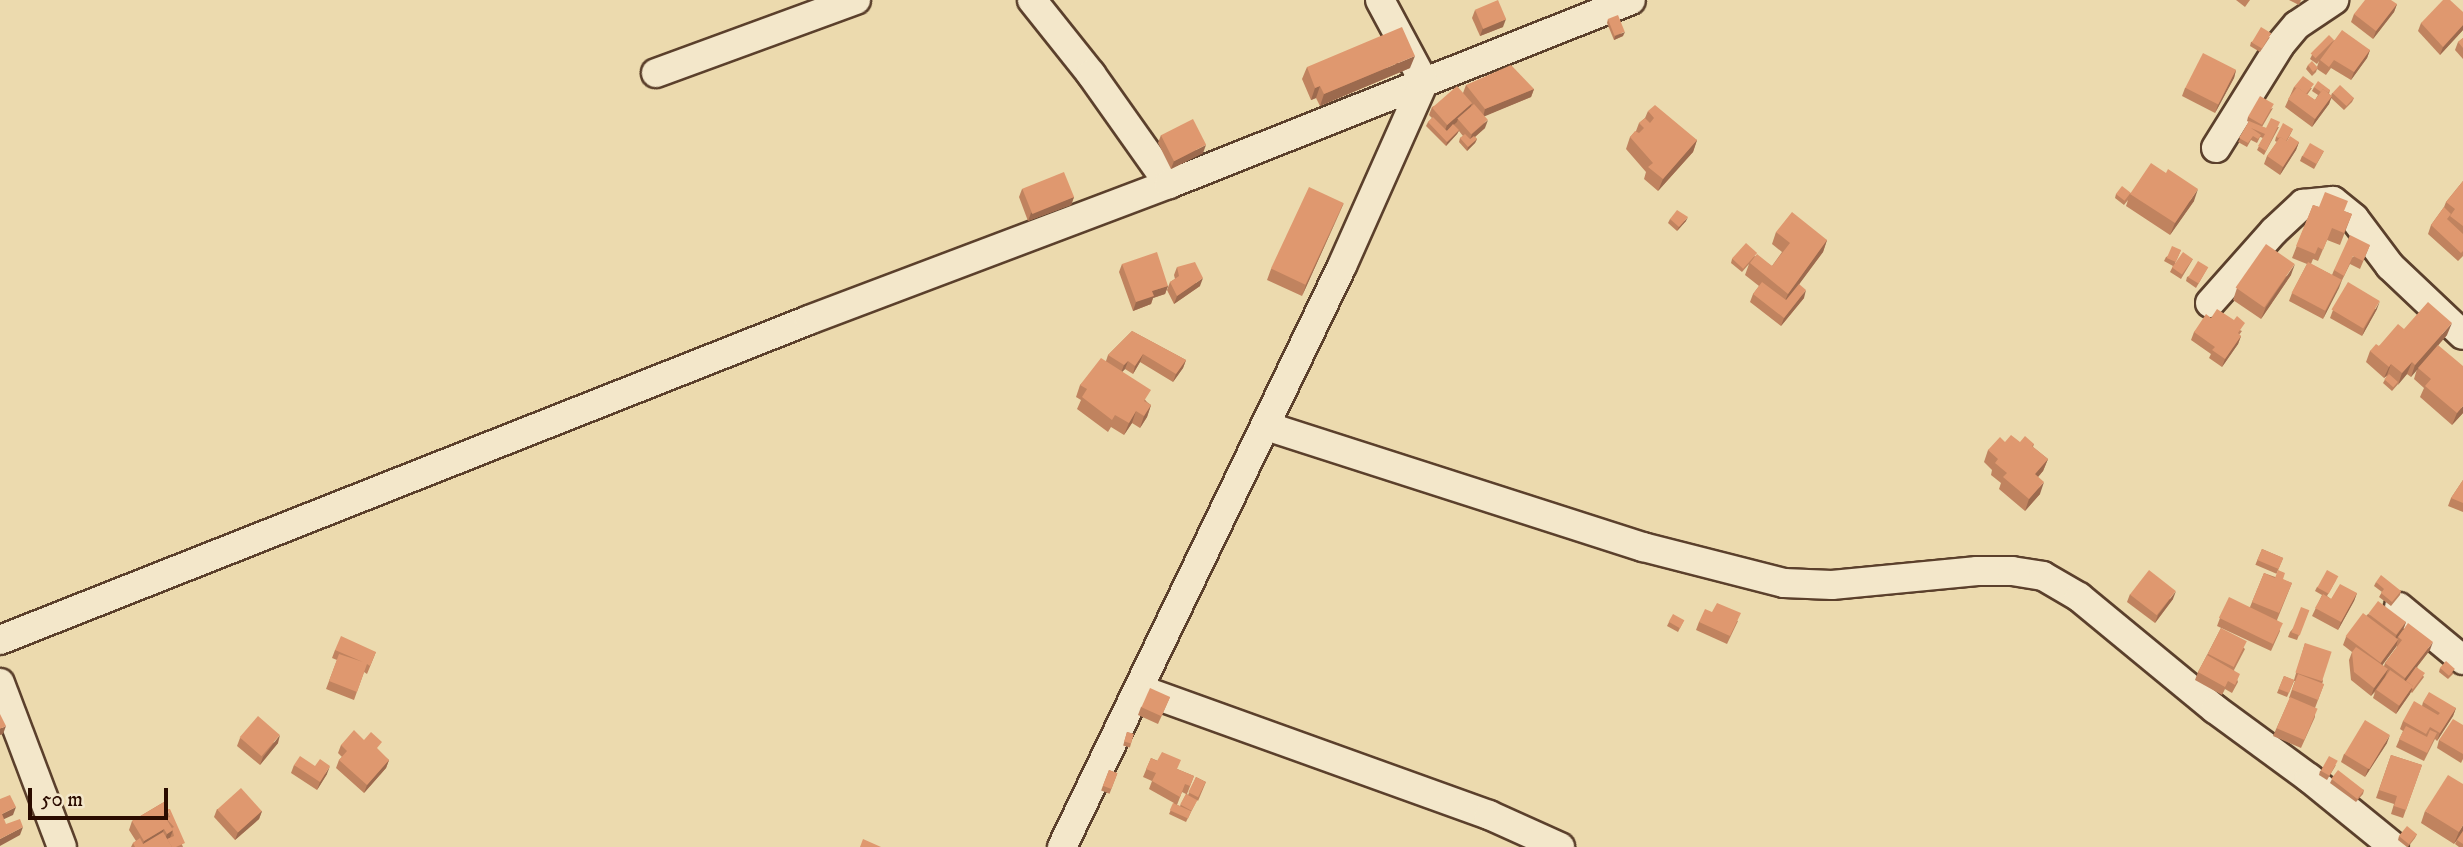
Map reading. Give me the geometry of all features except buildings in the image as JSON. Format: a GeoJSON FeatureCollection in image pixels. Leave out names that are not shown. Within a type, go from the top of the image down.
{"type":"FeatureCollection","features":[{"type":"Feature","properties":{"kind":"street"},"geometry":{"type":"LineString","coordinates":[[656,73],[856,0]]}},
{"type":"Feature","properties":{"kind":"street"},"geometry":{"type":"LineString","coordinates":[[1032,0],[1091,74],[1169,184]]}},
{"type":"Feature","properties":{"kind":"street"},"geometry":{"type":"LineString","coordinates":[[1380,0],[1424,82]]}},
{"type":"Feature","properties":{"kind":"street"},"geometry":{"type":"LineString","coordinates":[[0,640],[809,320],[1169,184],[1630,0]]}},
{"type":"Feature","properties":{"kind":"street"},"geometry":{"type":"LineString","coordinates":[[2216,148],[2280,45],[2297,26],[2334,0]]}},
{"type":"Feature","properties":{"kind":"street"},"geometry":{"type":"LineString","coordinates":[[1062,847],[1266,426],[1424,82]]}},
{"type":"Feature","properties":{"kind":"street"},"geometry":{"type":"LineString","coordinates":[[2210,303],[2274,231],[2303,204],[2333,201],[2354,218],[2390,266],[2463,335]]}},
{"type":"Feature","properties":{"kind":"street"},"geometry":{"type":"LineString","coordinates":[[1266,426],[1643,547],[1784,583],[1832,585],[2012,570],[2043,576],[2079,597],[2215,709],[2309,778],[2394,847]]}},
{"type":"Feature","properties":{"kind":"street"},"geometry":{"type":"LineString","coordinates":[[2399,607],[2463,660]]}},
{"type":"Feature","properties":{"kind":"street"},"geometry":{"type":"LineString","coordinates":[[0,684],[62,847]]}},
{"type":"Feature","properties":{"kind":"street"},"geometry":{"type":"LineString","coordinates":[[1139,689],[1489,815],[1560,847]]}}]}
